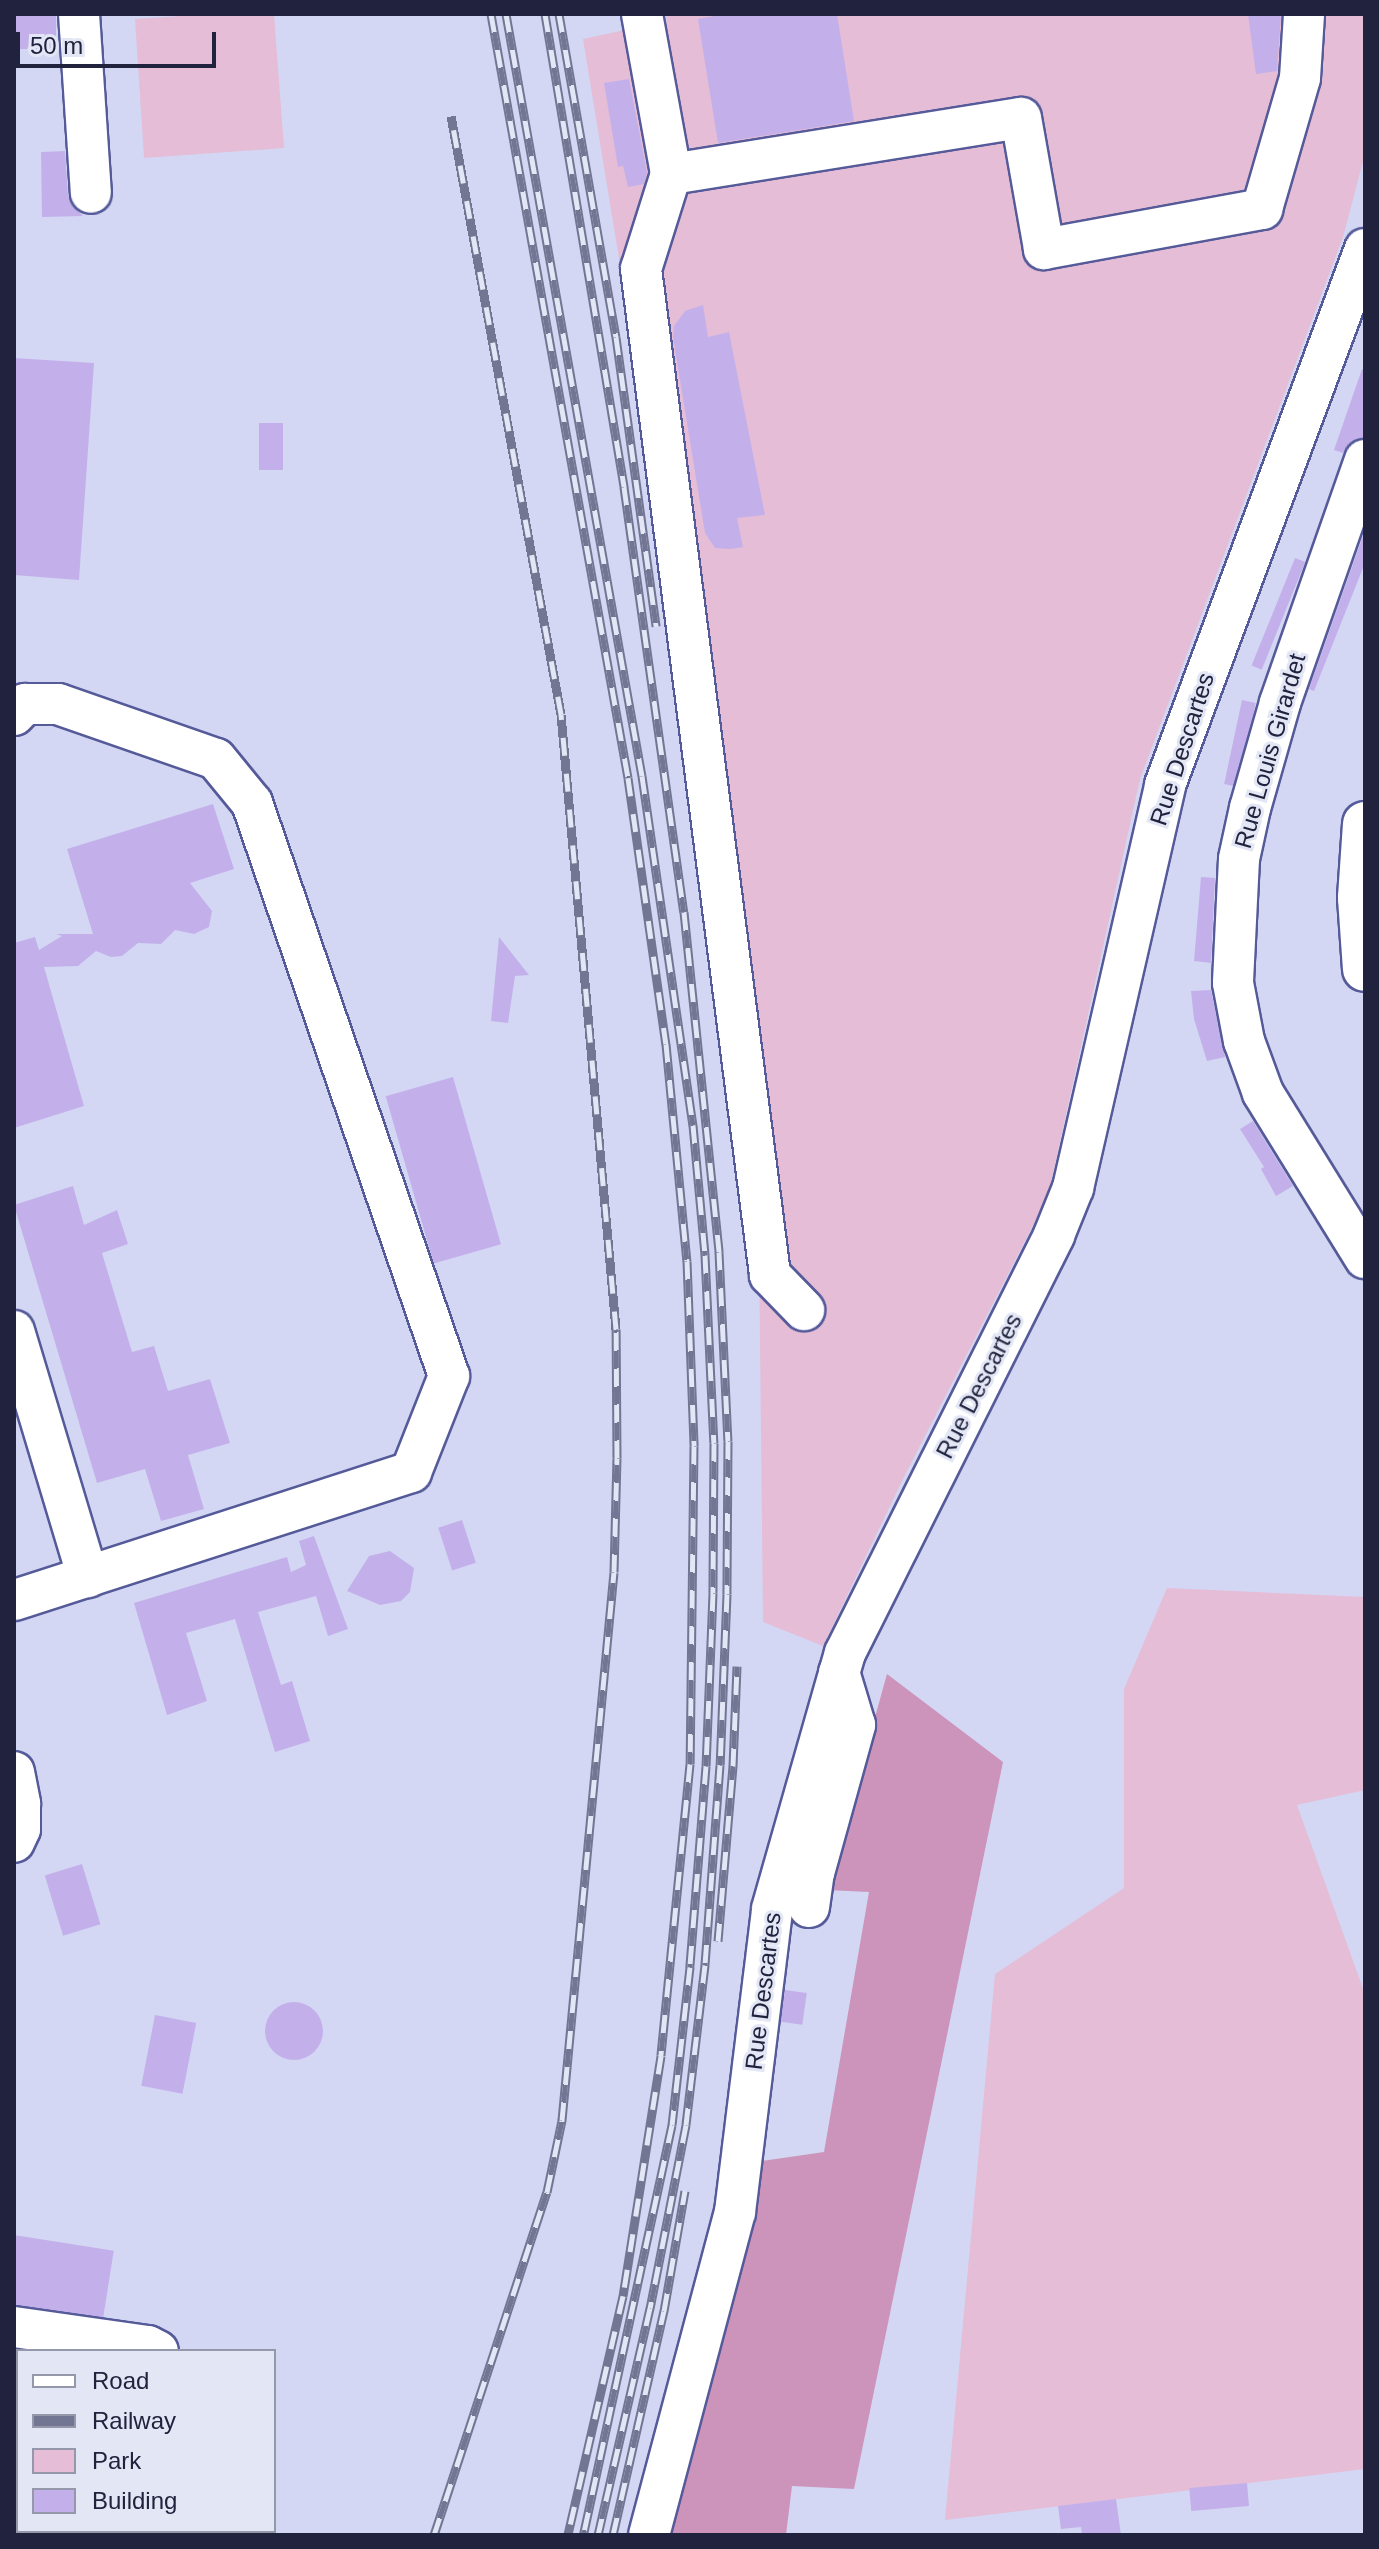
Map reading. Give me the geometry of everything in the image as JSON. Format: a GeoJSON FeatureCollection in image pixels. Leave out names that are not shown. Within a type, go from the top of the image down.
{"type":"FeatureCollection","features":[{"type":"Feature","properties":{"kind":"main road"},"geometry":{"type":"LineString","coordinates":[[1365,824],[1360,898],[1365,969]]}},
{"type":"Feature","properties":{"kind":"street"},"geometry":{"type":"LineString","coordinates":[[79,14],[91,193]]}},
{"type":"Feature","properties":{"kind":"street"},"geometry":{"type":"LineString","coordinates":[[671,174],[1021,118],[1044,249],[1262,209],[1300,78],[1304,14]]}},
{"type":"Feature","properties":{"kind":"street"},"geometry":{"type":"LineString","coordinates":[[643,20],[671,174],[641,269],[770,1275],[804,1310]]}},
{"type":"Feature","properties":{"kind":"street","name":"Rue Descartes"},"geometry":{"type":"LineString","coordinates":[[649,2535],[735,2212],[772,1909],[839,1672],[845,1653],[1054,1235],[1073,1188],[1165,785],[1365,249]]}},
{"type":"Feature","properties":{"kind":"street","name":"Rue Louis Girardet"},"geometry":{"type":"LineString","coordinates":[[1365,460],[1280,703],[1250,808],[1239,859],[1233,983],[1244,1041],[1263,1093],[1365,1258]]}},
{"type":"Feature","properties":{"kind":"street"},"geometry":{"type":"LineString","coordinates":[[14,715],[25,704],[58,704],[216,759],[252,803],[449,1376],[411,1472],[14,1600]]}},
{"type":"Feature","properties":{"kind":"street"},"geometry":{"type":"LineString","coordinates":[[14,1331],[88,1577]]}},
{"type":"Feature","properties":{"kind":"street"},"geometry":{"type":"LineString","coordinates":[[809,1907],[814,1873],[855,1725],[839,1672]]}},
{"type":"Feature","properties":{"kind":"street"},"geometry":{"type":"LineString","coordinates":[[14,1772],[20,1829],[14,1842]]}},
{"type":"Feature","properties":{"kind":"street"},"geometry":{"type":"LineString","coordinates":[[14,2327],[154,2349]]}},
{"type":"Feature","properties":{"kind":"green space"},"geometry":{"type":"Polygon","coordinates":[[[274,14],[284,148],[144,158],[135,19],[274,14]]]}},
{"type":"Feature","properties":{"kind":"green space"},"geometry":{"type":"Polygon","coordinates":[[[666,14],[1365,14],[1365,154],[1343,237],[1140,779],[1048,1196],[902,1481],[823,1646],[763,1622],[759,1246],[705,783],[583,39],[667,21],[666,14]]]}},
{"type":"Feature","properties":{"kind":"green space"},"geometry":{"type":"Polygon","coordinates":[[[1167,1588],[1365,1597],[1365,1790],[1297,1805],[1365,1994],[1365,2469],[945,2520],[995,1974],[1124,1888],[1124,1689],[1167,1588]]]}},
{"type":"Feature","properties":{"kind":"shaded area"},"geometry":{"type":"Polygon","coordinates":[[[887,1674],[1003,1762],[854,2489],[792,2486],[786,2535],[660,2535],[755,2162],[824,2152],[869,1892],[827,1890],[887,1674]]]}},
{"type":"Feature","properties":{"kind":"building"},"geometry":{"type":"Polygon","coordinates":[[[14,14],[56,14],[56,49],[14,49],[14,14]]]}},
{"type":"Feature","properties":{"kind":"building"},"geometry":{"type":"Polygon","coordinates":[[[725,14],[837,14],[854,121],[718,143],[698,19],[725,14]]]}},
{"type":"Feature","properties":{"kind":"building"},"geometry":{"type":"Polygon","coordinates":[[[1248,14],[1281,14],[1277,71],[1256,74],[1248,14]]]}},
{"type":"Feature","properties":{"kind":"building"},"geometry":{"type":"Polygon","coordinates":[[[629,79],[647,172],[644,184],[628,187],[623,166],[618,167],[604,83],[629,79]]]}},
{"type":"Feature","properties":{"kind":"building"},"geometry":{"type":"Polygon","coordinates":[[[65,151],[68,195],[72,206],[83,216],[42,217],[41,152],[65,151]]]}},
{"type":"Feature","properties":{"kind":"building"},"geometry":{"type":"Polygon","coordinates":[[[703,305],[708,337],[729,332],[765,515],[737,518],[743,547],[730,549],[715,548],[705,533],[673,337],[674,326],[685,311],[703,305]]]}},
{"type":"Feature","properties":{"kind":"building"},"geometry":{"type":"Polygon","coordinates":[[[14,358],[94,363],[79,580],[14,575],[14,358]]]}},
{"type":"Feature","properties":{"kind":"building"},"geometry":{"type":"Polygon","coordinates":[[[1362,369],[1365,370],[1365,438],[1351,442],[1343,453],[1334,450],[1362,369]]]}},
{"type":"Feature","properties":{"kind":"building"},"geometry":{"type":"Polygon","coordinates":[[[259,423],[283,423],[283,470],[259,470],[259,423]]]}},
{"type":"Feature","properties":{"kind":"building"},"geometry":{"type":"Polygon","coordinates":[[[1365,530],[1365,563],[1314,691],[1309,689],[1365,530]]]}},
{"type":"Feature","properties":{"kind":"building"},"geometry":{"type":"Polygon","coordinates":[[[1295,558],[1305,562],[1262,670],[1252,666],[1295,558]]]}},
{"type":"Feature","properties":{"kind":"building"},"geometry":{"type":"Polygon","coordinates":[[[1242,700],[1256,703],[1238,787],[1224,784],[1242,700]]]}},
{"type":"Feature","properties":{"kind":"building"},"geometry":{"type":"Polygon","coordinates":[[[213,804],[234,869],[190,883],[212,911],[209,927],[194,934],[175,930],[161,944],[138,943],[122,956],[111,957],[96,951],[78,966],[44,967],[84,1106],[14,1128],[14,943],[35,937],[39,950],[62,936],[56,934],[93,934],[67,849],[213,804]]]}},
{"type":"Feature","properties":{"kind":"building"},"geometry":{"type":"Polygon","coordinates":[[[1201,877],[1215,878],[1211,963],[1194,961],[1201,877]]]}},
{"type":"Feature","properties":{"kind":"building"},"geometry":{"type":"Polygon","coordinates":[[[499,937],[529,975],[515,976],[508,1023],[491,1021],[499,937]]]}},
{"type":"Feature","properties":{"kind":"building"},"geometry":{"type":"Polygon","coordinates":[[[1211,990],[1225,1057],[1207,1061],[1194,1019],[1191,991],[1211,990]]]}},
{"type":"Feature","properties":{"kind":"building"},"geometry":{"type":"Polygon","coordinates":[[[453,1077],[501,1244],[434,1264],[386,1096],[453,1077]]]}},
{"type":"Feature","properties":{"kind":"building"},"geometry":{"type":"Polygon","coordinates":[[[1253,1121],[1293,1186],[1276,1196],[1261,1169],[1264,1167],[1240,1129],[1253,1121]]]}},
{"type":"Feature","properties":{"kind":"building"},"geometry":{"type":"Polygon","coordinates":[[[73,1186],[84,1225],[117,1210],[128,1244],[102,1253],[132,1352],[154,1346],[168,1391],[210,1379],[230,1443],[188,1455],[204,1509],[161,1521],[145,1469],[97,1483],[14,1205],[73,1186]]]}},
{"type":"Feature","properties":{"kind":"building"},"geometry":{"type":"Polygon","coordinates":[[[462,1520],[476,1563],[452,1571],[438,1528],[462,1520]]]}},
{"type":"Feature","properties":{"kind":"building"},"geometry":{"type":"Polygon","coordinates":[[[314,1536],[348,1629],[328,1636],[316,1596],[258,1612],[281,1685],[292,1681],[310,1741],[275,1752],[235,1619],[186,1633],[207,1701],[167,1715],[134,1603],[287,1557],[291,1572],[306,1565],[299,1541],[314,1536]]]}},
{"type":"Feature","properties":{"kind":"building"},"geometry":{"type":"Polygon","coordinates":[[[390,1551],[414,1568],[410,1592],[401,1601],[380,1605],[347,1591],[369,1556],[390,1551]]]}},
{"type":"Feature","properties":{"kind":"building"},"geometry":{"type":"Polygon","coordinates":[[[82,1864],[100,1924],[63,1936],[45,1875],[82,1864]]]}},
{"type":"Feature","properties":{"kind":"building"},"geometry":{"type":"Polygon","coordinates":[[[785,1990],[807,1993],[802,2025],[781,2022],[785,1990]]]}},
{"type":"Feature","properties":{"kind":"building"},"geometry":{"type":"Polygon","coordinates":[[[294,2002],[305,2004],[314,2011],[321,2020],[321,2042],[314,2051],[305,2058],[294,2060],[283,2058],[274,2051],[267,2042],[265,2031],[267,2020],[274,2011],[283,2004],[294,2002]]]}},
{"type":"Feature","properties":{"kind":"building"},"geometry":{"type":"Polygon","coordinates":[[[155,2015],[196,2023],[182,2094],[141,2086],[155,2015]]]}},
{"type":"Feature","properties":{"kind":"building"},"geometry":{"type":"Polygon","coordinates":[[[14,2235],[114,2251],[103,2320],[14,2306],[14,2235]]]}},
{"type":"Feature","properties":{"kind":"building"},"geometry":{"type":"Polygon","coordinates":[[[1247,2483],[1249,2506],[1191,2511],[1189,2488],[1247,2483]]]}},
{"type":"Feature","properties":{"kind":"building"},"geometry":{"type":"Polygon","coordinates":[[[1116,2499],[1121,2535],[1082,2535],[1081,2527],[1061,2529],[1058,2506],[1116,2499]]]}},
{"type":"Feature","properties":{"kind":"railway"},"geometry":{"type":"LineString","coordinates":[[491,14],[628,778],[666,1044],[687,1261],[694,1446],[690,1764],[661,2056],[623,2296],[568,2535]]}},
{"type":"Feature","properties":{"kind":"railway"},"geometry":{"type":"LineString","coordinates":[[506,14],[642,776],[693,1125],[705,1255],[714,1443],[713,1593],[706,1766],[690,1967],[672,2125],[583,2535]]}},
{"type":"Feature","properties":{"kind":"railway"},"geometry":{"type":"LineString","coordinates":[[545,14],[624,487],[684,912],[719,1252],[728,1441],[727,1594],[720,1765],[705,1965],[686,2125],[650,2308],[598,2535]]}},
{"type":"Feature","properties":{"kind":"railway"},"geometry":{"type":"LineString","coordinates":[[559,14],[616,337],[656,626]]}},
{"type":"Feature","properties":{"kind":"railway"},"geometry":{"type":"LineString","coordinates":[[434,2535],[547,2192],[562,2120],[614,1572],[617,1458],[616,1329],[561,714],[451,116]]}},
{"type":"Feature","properties":{"kind":"railway"},"geometry":{"type":"LineString","coordinates":[[718,1941],[733,1766],[737,1666]]}},
{"type":"Feature","properties":{"kind":"railway"},"geometry":{"type":"LineString","coordinates":[[613,2535],[664,2311],[685,2191]]}}]}
